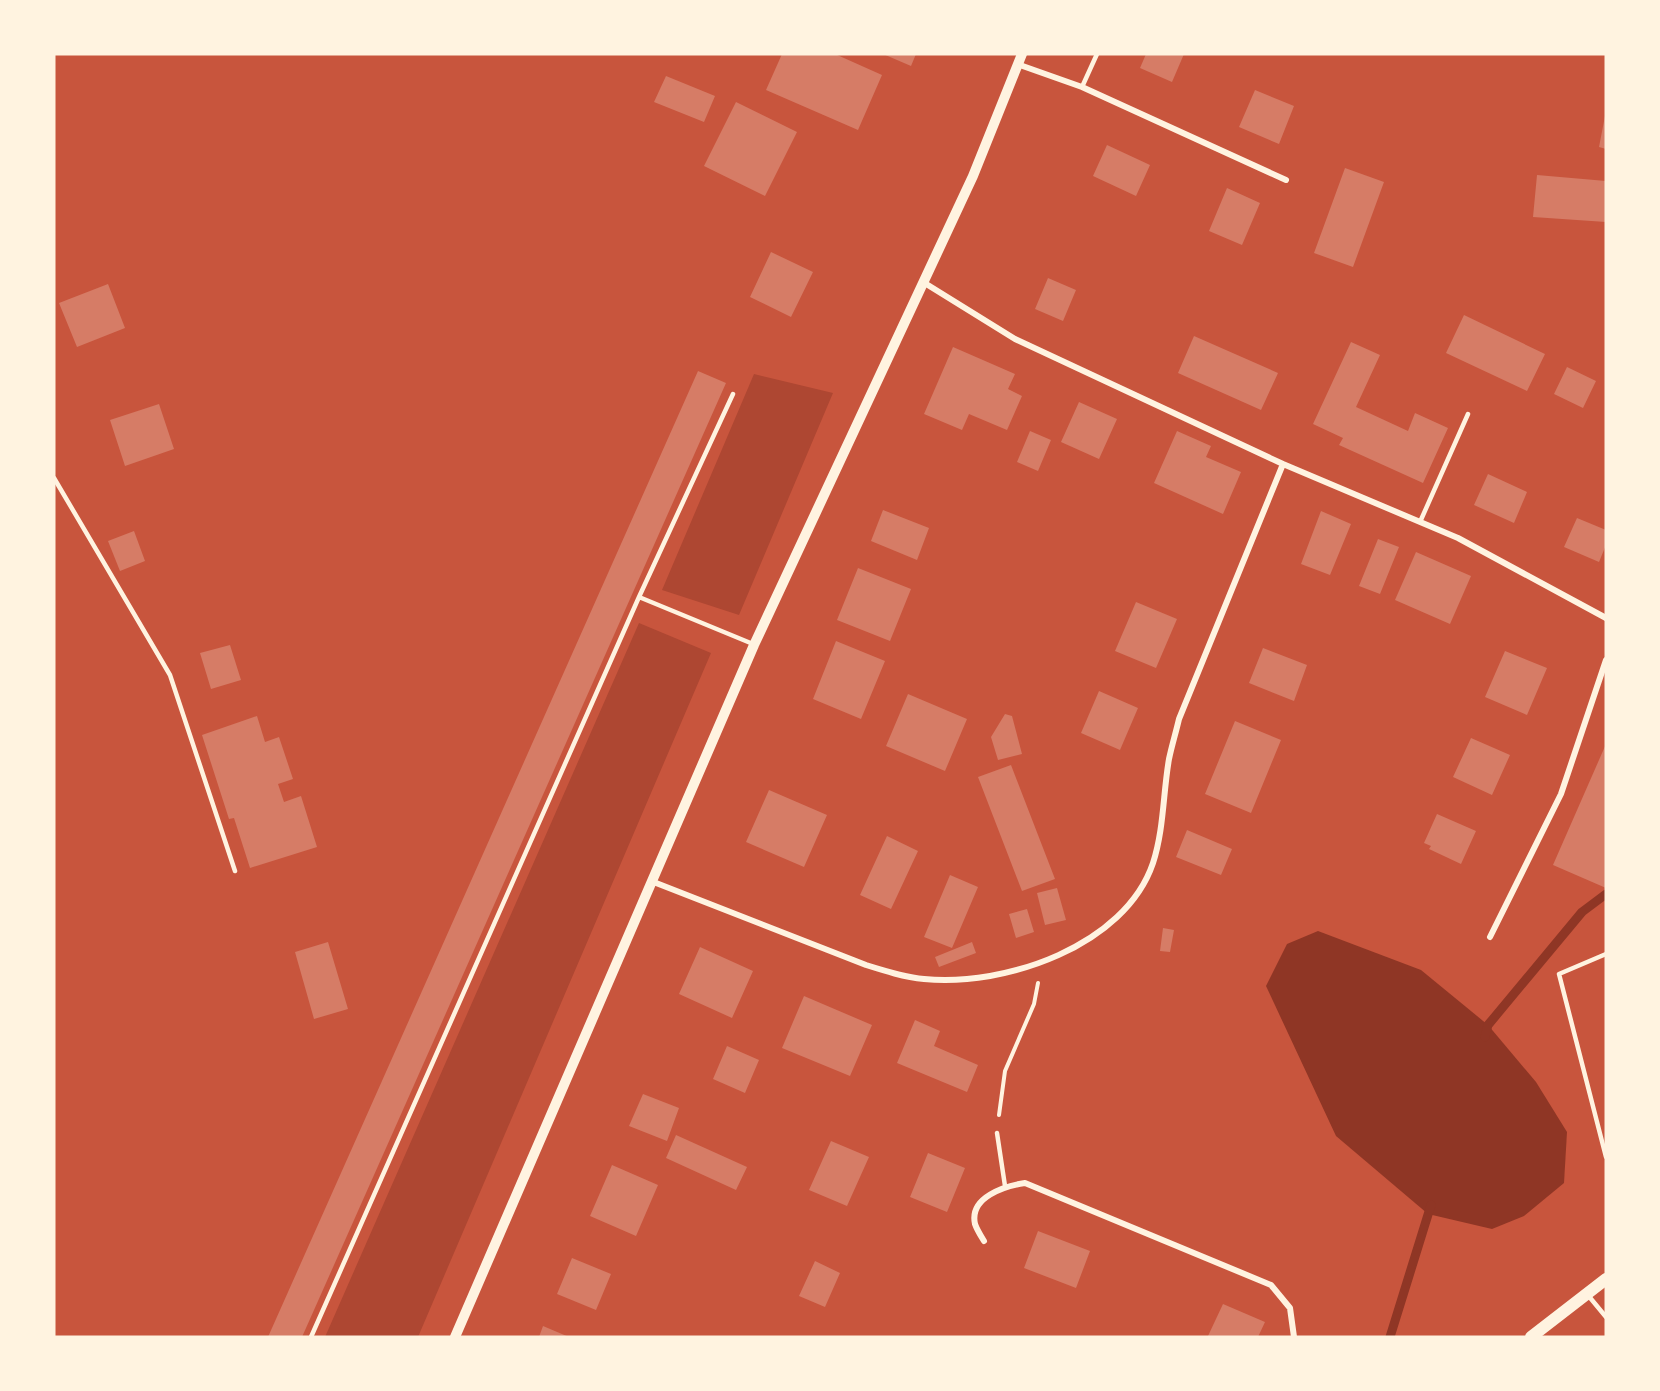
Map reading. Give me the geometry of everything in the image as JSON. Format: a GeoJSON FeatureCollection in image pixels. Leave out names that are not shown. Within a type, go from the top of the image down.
{"type":"FeatureCollection","features":[{"type":"Feature","properties":{"kind":"main road"},"geometry":{"type":"LineString","coordinates":[[1531,1337],[1606,1279]]}},
{"type":"Feature","properties":{"kind":"street"},"geometry":{"type":"LineString","coordinates":[[455,1337],[754,645],[974,176],[1019,59],[1286,180]]}},
{"type":"Feature","properties":{"kind":"street"},"geometry":{"type":"LineString","coordinates":[[923,282],[1015,339],[1283,464],[1458,538],[1606,618]]}},
{"type":"Feature","properties":{"kind":"street"},"geometry":{"type":"LineString","coordinates":[[651,881],[897,975],[926,979],[974,978],[1042,964],[1118,919],[1138,894],[1153,864],[1160,836],[1169,758],[1179,719],[1283,464]]}},
{"type":"Feature","properties":{"kind":"street"},"geometry":{"type":"LineString","coordinates":[[1490,937],[1561,794],[1606,660]]}},
{"type":"Feature","properties":{"kind":"street"},"geometry":{"type":"LineString","coordinates":[[984,1241],[975,1225],[975,1212],[987,1196],[1005,1186],[1025,1183],[1271,1286],[1290,1308],[1294,1337]]}},
{"type":"Feature","properties":{"kind":"lane"},"geometry":{"type":"LineString","coordinates":[[1082,87],[1096,54]]}},
{"type":"Feature","properties":{"kind":"lane"},"geometry":{"type":"LineString","coordinates":[[311,1337],[639,597],[733,394]]}},
{"type":"Feature","properties":{"kind":"lane"},"geometry":{"type":"LineString","coordinates":[[1420,522],[1468,414]]}},
{"type":"Feature","properties":{"kind":"lane"},"geometry":{"type":"LineString","coordinates":[[54,478],[170,675],[235,870]]}},
{"type":"Feature","properties":{"kind":"lane"},"geometry":{"type":"LineString","coordinates":[[639,597],[754,645]]}},
{"type":"Feature","properties":{"kind":"lane"},"geometry":{"type":"LineString","coordinates":[[1606,954],[1559,975],[1606,1157]]}},
{"type":"Feature","properties":{"kind":"lane"},"geometry":{"type":"LineString","coordinates":[[997,1133],[1005,1186]]}},
{"type":"Feature","properties":{"kind":"lane"},"geometry":{"type":"LineString","coordinates":[[1587,1294],[1606,1317]]}},
{"type":"Feature","properties":{"kind":"path"},"geometry":{"type":"LineString","coordinates":[[997,1133],[1005,1071],[1034,1004],[1042,964]]}},
{"type":"Feature","properties":{"kind":"shaded area"},"geometry":{"type":"Polygon","coordinates":[[[754,374],[833,393],[739,615],[662,590],[754,374]]]}},
{"type":"Feature","properties":{"kind":"shaded area"},"geometry":{"type":"Polygon","coordinates":[[[639,623],[711,653],[418,1337],[325,1337],[639,623]]]}},
{"type":"Feature","properties":{"kind":"shaded area"},"geometry":{"type":"Polygon","coordinates":[[[1318,931],[1421,970],[1488,1025],[1536,1082],[1567,1132],[1564,1183],[1524,1216],[1492,1229],[1428,1214],[1336,1136],[1266,986],[1287,944],[1318,931]]]}},
{"type":"Feature","properties":{"kind":"building"},"geometry":{"type":"Polygon","coordinates":[[[782,54],[835,54],[882,75],[858,130],[766,90],[782,54]]]}},
{"type":"Feature","properties":{"kind":"building"},"geometry":{"type":"Polygon","coordinates":[[[883,54],[916,54],[911,66],[883,54]]]}},
{"type":"Feature","properties":{"kind":"building"},"geometry":{"type":"Polygon","coordinates":[[[1146,54],[1184,54],[1172,82],[1140,68],[1146,54]]]}},
{"type":"Feature","properties":{"kind":"building"},"geometry":{"type":"Polygon","coordinates":[[[666,76],[715,96],[704,122],[654,102],[666,76]]]}},
{"type":"Feature","properties":{"kind":"building"},"geometry":{"type":"Polygon","coordinates":[[[1255,90],[1294,106],[1279,144],[1239,127],[1255,90]]]}},
{"type":"Feature","properties":{"kind":"building"},"geometry":{"type":"Polygon","coordinates":[[[736,102],[797,132],[765,196],[704,166],[736,102]]]}},
{"type":"Feature","properties":{"kind":"building"},"geometry":{"type":"Polygon","coordinates":[[[1606,116],[1606,149],[1599,147],[1606,116]]]}},
{"type":"Feature","properties":{"kind":"building"},"geometry":{"type":"Polygon","coordinates":[[[1107,145],[1150,165],[1136,196],[1093,176],[1107,145]]]}},
{"type":"Feature","properties":{"kind":"building"},"geometry":{"type":"Polygon","coordinates":[[[1345,168],[1384,182],[1353,267],[1314,253],[1345,168]]]}},
{"type":"Feature","properties":{"kind":"building"},"geometry":{"type":"Polygon","coordinates":[[[1537,175],[1606,181],[1606,222],[1533,217],[1537,175]]]}},
{"type":"Feature","properties":{"kind":"building"},"geometry":{"type":"Polygon","coordinates":[[[1227,188],[1260,203],[1242,245],[1209,231],[1227,188]]]}},
{"type":"Feature","properties":{"kind":"building"},"geometry":{"type":"Polygon","coordinates":[[[771,252],[813,272],[791,317],[750,297],[771,252]]]}},
{"type":"Feature","properties":{"kind":"building"},"geometry":{"type":"Polygon","coordinates":[[[1048,278],[1076,290],[1063,321],[1035,309],[1048,278]]]}},
{"type":"Feature","properties":{"kind":"building"},"geometry":{"type":"Polygon","coordinates":[[[108,284],[125,328],[77,347],[59,303],[108,284]]]}},
{"type":"Feature","properties":{"kind":"building"},"geometry":{"type":"Polygon","coordinates":[[[1464,315],[1545,354],[1527,391],[1446,353],[1464,315]]]}},
{"type":"Feature","properties":{"kind":"building"},"geometry":{"type":"Polygon","coordinates":[[[1194,336],[1278,373],[1261,410],[1178,373],[1194,336]]]}},
{"type":"Feature","properties":{"kind":"building"},"geometry":{"type":"Polygon","coordinates":[[[1351,342],[1380,355],[1356,407],[1408,431],[1415,413],[1448,428],[1423,483],[1339,445],[1343,438],[1313,424],[1351,342]]]}},
{"type":"Feature","properties":{"kind":"building"},"geometry":{"type":"Polygon","coordinates":[[[953,347],[1015,374],[1008,389],[1022,396],[1007,430],[969,414],[962,430],[924,414],[953,347]]]}},
{"type":"Feature","properties":{"kind":"building"},"geometry":{"type":"Polygon","coordinates":[[[1567,367],[1596,381],[1583,408],[1554,394],[1567,367]]]}},
{"type":"Feature","properties":{"kind":"building"},"geometry":{"type":"Polygon","coordinates":[[[698,371],[726,383],[302,1337],[268,1337],[698,371]]]}},
{"type":"Feature","properties":{"kind":"building"},"geometry":{"type":"Polygon","coordinates":[[[1079,402],[1117,419],[1099,459],[1061,442],[1079,402]]]}},
{"type":"Feature","properties":{"kind":"building"},"geometry":{"type":"Polygon","coordinates":[[[159,404],[174,449],[125,466],[110,420],[159,404]]]}},
{"type":"Feature","properties":{"kind":"building"},"geometry":{"type":"Polygon","coordinates":[[[1030,431],[1051,440],[1038,471],[1017,462],[1030,431]]]}},
{"type":"Feature","properties":{"kind":"building"},"geometry":{"type":"Polygon","coordinates":[[[1177,431],[1211,446],[1206,457],[1241,472],[1223,514],[1154,483],[1177,431]]]}},
{"type":"Feature","properties":{"kind":"building"},"geometry":{"type":"Polygon","coordinates":[[[1488,474],[1527,492],[1514,523],[1474,505],[1488,474]]]}},
{"type":"Feature","properties":{"kind":"building"},"geometry":{"type":"Polygon","coordinates":[[[883,510],[929,528],[917,560],[871,541],[883,510]]]}},
{"type":"Feature","properties":{"kind":"building"},"geometry":{"type":"Polygon","coordinates":[[[1321,511],[1351,524],[1330,575],[1301,564],[1321,511]]]}},
{"type":"Feature","properties":{"kind":"building"},"geometry":{"type":"Polygon","coordinates":[[[1577,518],[1606,530],[1606,545],[1599,562],[1564,547],[1577,518]]]}},
{"type":"Feature","properties":{"kind":"building"},"geometry":{"type":"Polygon","coordinates":[[[134,531],[145,561],[120,571],[108,541],[134,531]]]}},
{"type":"Feature","properties":{"kind":"building"},"geometry":{"type":"Polygon","coordinates":[[[1378,539],[1399,547],[1380,594],[1359,586],[1378,539]]]}},
{"type":"Feature","properties":{"kind":"building"},"geometry":{"type":"Polygon","coordinates":[[[1416,552],[1471,576],[1450,624],[1395,600],[1416,552]]]}},
{"type":"Feature","properties":{"kind":"building"},"geometry":{"type":"Polygon","coordinates":[[[858,568],[911,589],[890,641],[837,620],[858,568]]]}},
{"type":"Feature","properties":{"kind":"building"},"geometry":{"type":"Polygon","coordinates":[[[1136,602],[1177,619],[1156,668],[1115,651],[1136,602]]]}},
{"type":"Feature","properties":{"kind":"building"},"geometry":{"type":"Polygon","coordinates":[[[836,641],[885,661],[861,719],[813,699],[836,641]]]}},
{"type":"Feature","properties":{"kind":"building"},"geometry":{"type":"Polygon","coordinates":[[[230,645],[241,680],[211,689],[200,653],[230,645]]]}},
{"type":"Feature","properties":{"kind":"building"},"geometry":{"type":"Polygon","coordinates":[[[1263,648],[1307,665],[1294,701],[1249,683],[1263,648]]]}},
{"type":"Feature","properties":{"kind":"building"},"geometry":{"type":"Polygon","coordinates":[[[1505,651],[1547,668],[1527,715],[1485,697],[1505,651]]]}},
{"type":"Feature","properties":{"kind":"building"},"geometry":{"type":"Polygon","coordinates":[[[1099,691],[1138,708],[1120,750],[1081,733],[1099,691]]]}},
{"type":"Feature","properties":{"kind":"building"},"geometry":{"type":"Polygon","coordinates":[[[908,694],[967,719],[945,771],[886,746],[908,694]]]}},
{"type":"Feature","properties":{"kind":"building"},"geometry":{"type":"Polygon","coordinates":[[[1005,714],[1012,716],[1022,754],[998,760],[991,737],[1005,714]]]}},
{"type":"Feature","properties":{"kind":"building"},"geometry":{"type":"Polygon","coordinates":[[[257,716],[265,742],[279,737],[293,779],[278,784],[284,802],[301,796],[317,847],[250,868],[234,818],[229,819],[202,735],[257,716]]]}},
{"type":"Feature","properties":{"kind":"building"},"geometry":{"type":"Polygon","coordinates":[[[1235,721],[1281,740],[1251,813],[1205,794],[1235,721]]]}},
{"type":"Feature","properties":{"kind":"building"},"geometry":{"type":"Polygon","coordinates":[[[1471,738],[1510,755],[1492,795],[1453,777],[1471,738]]]}},
{"type":"Feature","properties":{"kind":"building"},"geometry":{"type":"Polygon","coordinates":[[[1606,744],[1606,888],[1553,865],[1606,744]]]}},
{"type":"Feature","properties":{"kind":"building"},"geometry":{"type":"Polygon","coordinates":[[[1011,765],[1055,879],[1022,891],[978,777],[1011,765]]]}},
{"type":"Feature","properties":{"kind":"building"},"geometry":{"type":"Polygon","coordinates":[[[769,790],[827,815],[804,867],[746,842],[769,790]]]}},
{"type":"Feature","properties":{"kind":"building"},"geometry":{"type":"Polygon","coordinates":[[[1437,814],[1476,831],[1461,864],[1429,849],[1431,846],[1424,843],[1437,814]]]}},
{"type":"Feature","properties":{"kind":"building"},"geometry":{"type":"Polygon","coordinates":[[[1187,830],[1232,849],[1221,875],[1176,857],[1187,830]]]}},
{"type":"Feature","properties":{"kind":"building"},"geometry":{"type":"Polygon","coordinates":[[[887,836],[918,851],[891,909],[860,895],[887,836]]]}},
{"type":"Feature","properties":{"kind":"building"},"geometry":{"type":"Polygon","coordinates":[[[950,875],[978,887],[952,948],[924,937],[950,875]]]}},
{"type":"Feature","properties":{"kind":"building"},"geometry":{"type":"Polygon","coordinates":[[[1057,888],[1066,920],[1045,925],[1037,893],[1057,888]]]}},
{"type":"Feature","properties":{"kind":"building"},"geometry":{"type":"Polygon","coordinates":[[[1027,909],[1034,932],[1016,938],[1009,914],[1027,909]]]}},
{"type":"Feature","properties":{"kind":"building"},"geometry":{"type":"Polygon","coordinates":[[[1163,928],[1174,930],[1170,952],[1160,951],[1163,928]]]}},
{"type":"Feature","properties":{"kind":"building"},"geometry":{"type":"Polygon","coordinates":[[[328,942],[348,1009],[314,1019],[295,952],[328,942]]]}},
{"type":"Feature","properties":{"kind":"building"},"geometry":{"type":"Polygon","coordinates":[[[972,942],[976,953],[939,967],[935,957],[972,942]]]}},
{"type":"Feature","properties":{"kind":"building"},"geometry":{"type":"Polygon","coordinates":[[[700,947],[753,971],[732,1018],[679,994],[700,947]]]}},
{"type":"Feature","properties":{"kind":"building"},"geometry":{"type":"Polygon","coordinates":[[[804,996],[872,1025],[850,1076],[782,1048],[804,996]]]}},
{"type":"Feature","properties":{"kind":"building"},"geometry":{"type":"Polygon","coordinates":[[[915,1020],[940,1031],[934,1046],[978,1065],[967,1092],[897,1063],[915,1020]]]}},
{"type":"Feature","properties":{"kind":"building"},"geometry":{"type":"Polygon","coordinates":[[[727,1046],[759,1060],[745,1093],[713,1079],[727,1046]]]}},
{"type":"Feature","properties":{"kind":"building"},"geometry":{"type":"Polygon","coordinates":[[[643,1094],[679,1108],[667,1141],[629,1126],[643,1094]]]}},
{"type":"Feature","properties":{"kind":"building"},"geometry":{"type":"Polygon","coordinates":[[[676,1135],[747,1167],[736,1190],[666,1158],[676,1135]]]}},
{"type":"Feature","properties":{"kind":"building"},"geometry":{"type":"Polygon","coordinates":[[[831,1141],[869,1157],[847,1206],[809,1190],[831,1141]]]}},
{"type":"Feature","properties":{"kind":"building"},"geometry":{"type":"Polygon","coordinates":[[[928,1153],[965,1168],[947,1212],[910,1197],[928,1153]]]}},
{"type":"Feature","properties":{"kind":"building"},"geometry":{"type":"Polygon","coordinates":[[[612,1165],[658,1185],[636,1236],[590,1216],[612,1165]]]}},
{"type":"Feature","properties":{"kind":"building"},"geometry":{"type":"Polygon","coordinates":[[[1038,1231],[1090,1251],[1076,1288],[1024,1268],[1038,1231]]]}},
{"type":"Feature","properties":{"kind":"building"},"geometry":{"type":"Polygon","coordinates":[[[572,1258],[611,1274],[596,1310],[557,1294],[572,1258]]]}},
{"type":"Feature","properties":{"kind":"building"},"geometry":{"type":"Polygon","coordinates":[[[815,1261],[840,1273],[825,1307],[799,1296],[815,1261]]]}},
{"type":"Feature","properties":{"kind":"building"},"geometry":{"type":"Polygon","coordinates":[[[1223,1304],[1265,1322],[1258,1337],[1208,1336],[1223,1304]]]}},
{"type":"Feature","properties":{"kind":"building"},"geometry":{"type":"Polygon","coordinates":[[[543,1326],[569,1337],[539,1337],[543,1326]]]}},
{"type":"Feature","properties":{"kind":"waterway"},"geometry":{"type":"LineString","coordinates":[[1485,1037],[1488,1025],[1582,912],[1606,894]]}},
{"type":"Feature","properties":{"kind":"waterway"},"geometry":{"type":"LineString","coordinates":[[1390,1337],[1431,1205]]}}]}
